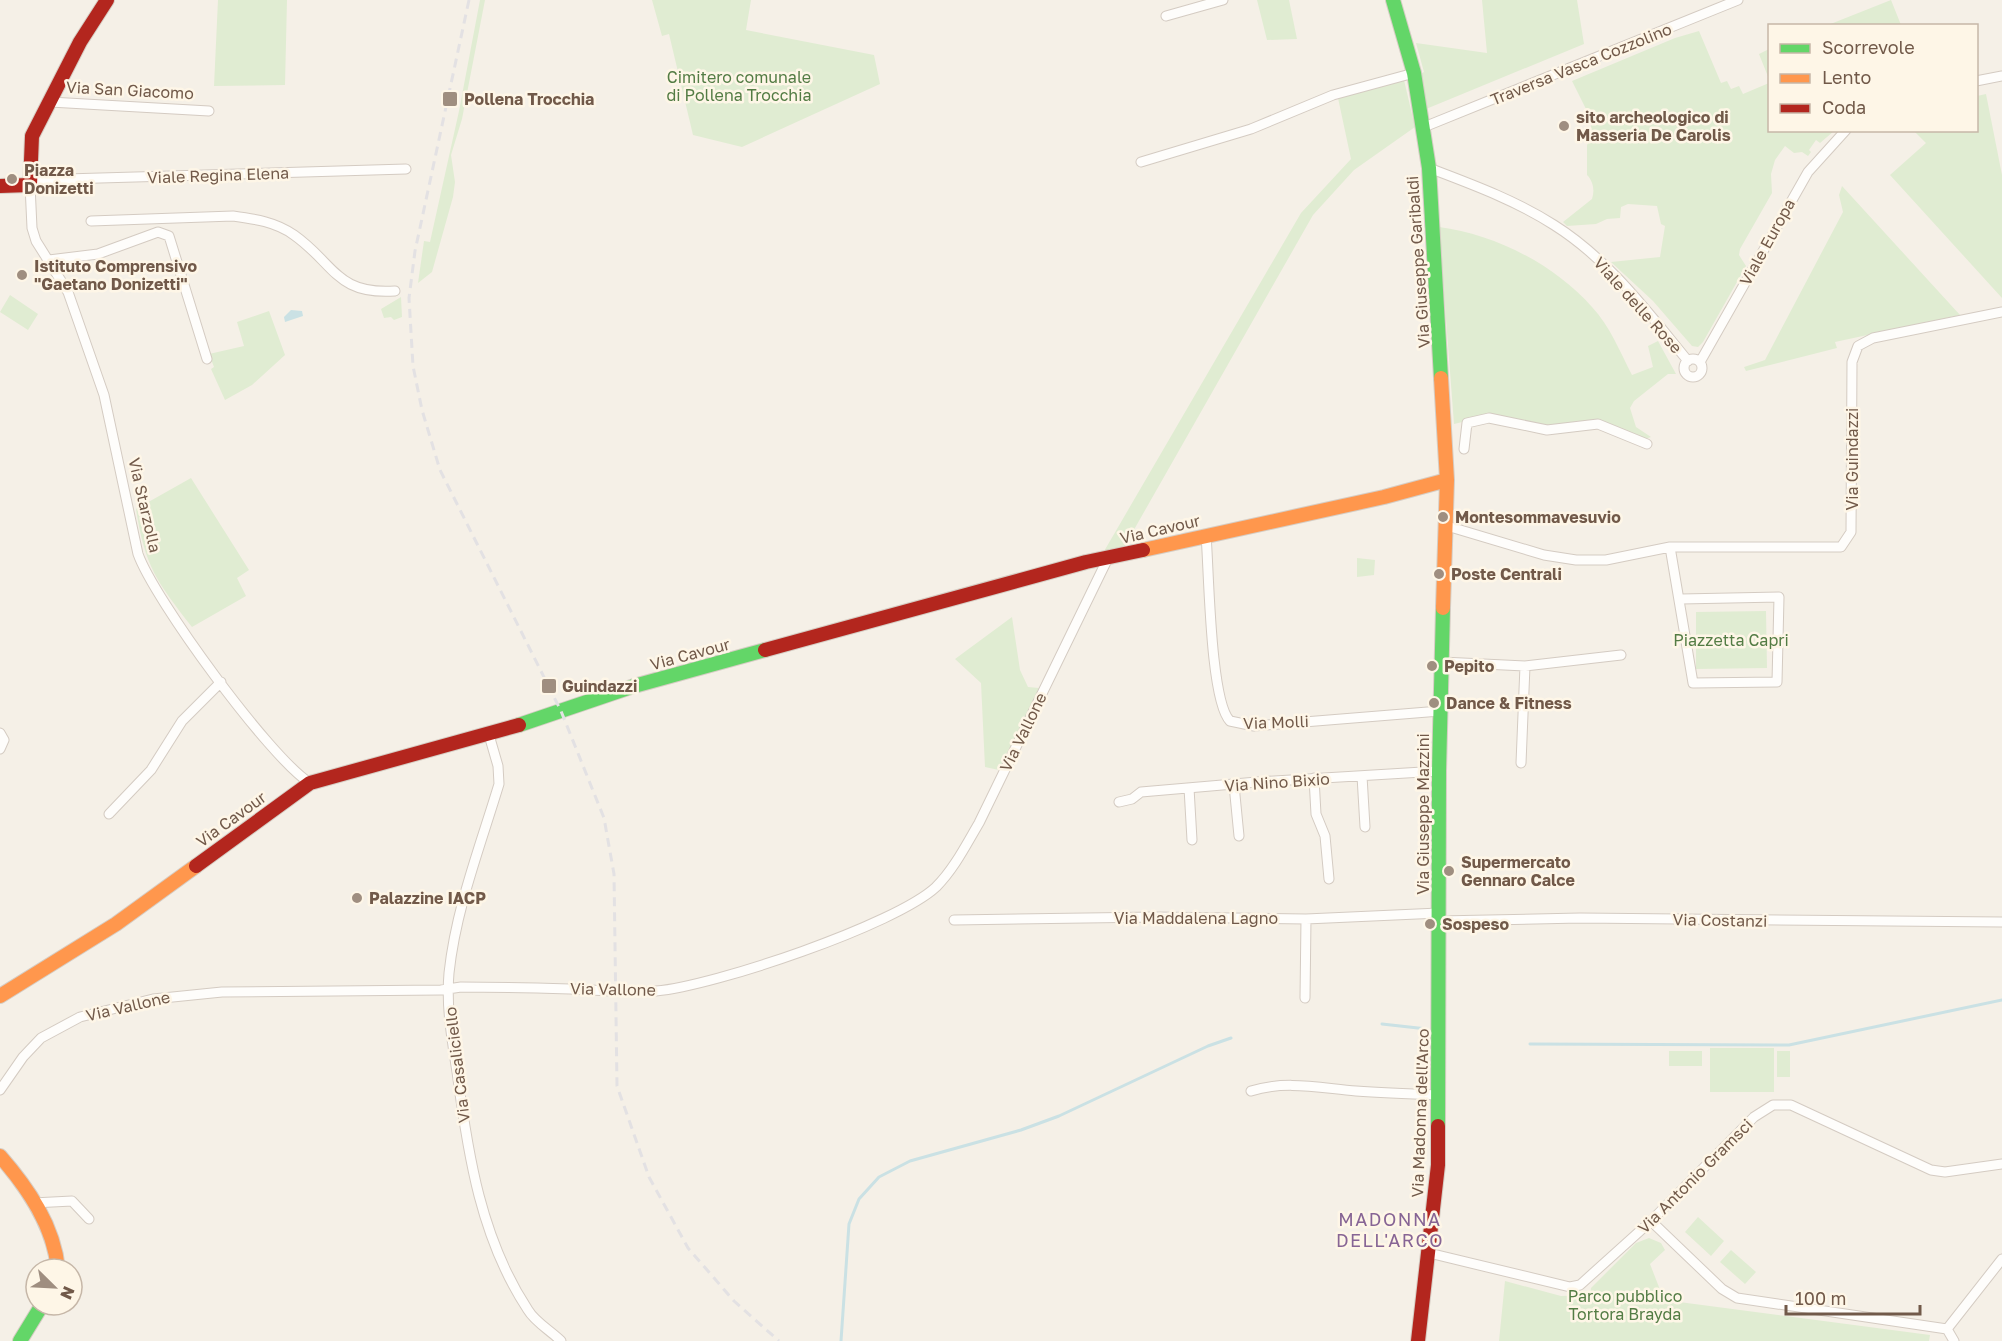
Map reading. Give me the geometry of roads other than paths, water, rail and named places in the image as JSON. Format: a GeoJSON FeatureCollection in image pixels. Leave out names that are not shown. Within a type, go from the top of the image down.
{"type":"FeatureCollection","features":[{"type":"Feature","properties":{"kind":"street","name":"Via San Giacomo"},"geometry":{"type":"LineString","coordinates":[[31,180],[33,136],[80,42],[107,0]]}},
{"type":"Feature","properties":{"kind":"street"},"geometry":{"type":"LineString","coordinates":[[1166,16],[1223,0]]}},
{"type":"Feature","properties":{"kind":"street","name":"Via Giuseppe Garibaldi"},"geometry":{"type":"LineString","coordinates":[[1393,0],[1414,73],[1429,168],[1447,480],[1447,526]]}},
{"type":"Feature","properties":{"kind":"street","name":"Traversa Vasca Cozzolino"},"geometry":{"type":"LineString","coordinates":[[1424,127],[1738,0]]}},
{"type":"Feature","properties":{"kind":"street"},"geometry":{"type":"LineString","coordinates":[[1141,162],[1251,129],[1333,95],[1414,73]]}},
{"type":"Feature","properties":{"kind":"street"},"geometry":{"type":"LineString","coordinates":[[1978,81],[2002,76]]}},
{"type":"Feature","properties":{"kind":"street","name":"Via San Giacomo"},"geometry":{"type":"LineString","coordinates":[[50,102],[209,111]]}},
{"type":"Feature","properties":{"kind":"street","name":"Viale Europa"},"geometry":{"type":"LineString","coordinates":[[1700,362],[1808,172],[1844,132]]}},
{"type":"Feature","properties":{"kind":"street","name":"Viale delle Rose"},"geometry":{"type":"LineString","coordinates":[[1429,168],[1535,214],[1574,239],[1618,278],[1688,361]]}},
{"type":"Feature","properties":{"kind":"street","name":"Viale Regina Elena"},"geometry":{"type":"LineString","coordinates":[[31,180],[406,170]]}},
{"type":"Feature","properties":{"kind":"street"},"geometry":{"type":"LineString","coordinates":[[0,177],[31,180]]}},
{"type":"Feature","properties":{"kind":"street"},"geometry":{"type":"LineString","coordinates":[[0,186],[31,180]]}},
{"type":"Feature","properties":{"kind":"street","name":"Via Starzolla"},"geometry":{"type":"LineString","coordinates":[[31,180],[32,228],[39,247],[68,292],[104,396],[142,565],[152,585],[221,682],[276,751],[310,783]]}},
{"type":"Feature","properties":{"kind":"street"},"geometry":{"type":"LineString","coordinates":[[91,221],[233,216],[275,224],[306,244],[346,283],[368,291],[395,291]]}},
{"type":"Feature","properties":{"kind":"street"},"geometry":{"type":"LineString","coordinates":[[158,218],[158,232]]}},
{"type":"Feature","properties":{"kind":"street"},"geometry":{"type":"LineString","coordinates":[[49,260],[98,254],[158,232],[169,236],[207,359]]}},
{"type":"Feature","properties":{"kind":"street","name":"Via Guindazzi"},"geometry":{"type":"LineString","coordinates":[[1447,526],[1544,555],[1576,560],[1606,560],[1671,547],[1841,547],[1851,532],[1852,362],[1858,346],[1873,338],[2002,312]]}},
{"type":"Feature","properties":{"kind":"street"},"geometry":{"type":"LineString","coordinates":[[1694,359],[1700,362],[1702,372],[1693,378],[1687,375],[1684,369],[1688,361],[1694,359]]}},
{"type":"Feature","properties":{"kind":"street"},"geometry":{"type":"LineString","coordinates":[[1464,449],[1467,423],[1489,418],[1546,430],[1598,424],[1647,444]]}},
{"type":"Feature","properties":{"kind":"street","name":"Via Cavour"},"geometry":{"type":"LineString","coordinates":[[1,992],[116,924],[310,783],[489,735],[634,686],[1109,556],[1384,497],[1447,480]]}},
{"type":"Feature","properties":{"kind":"street","name":"Via Giuseppe Mazzini"},"geometry":{"type":"LineString","coordinates":[[1439,917],[1438,771],[1447,526]]}},
{"type":"Feature","properties":{"kind":"street","name":"Via Molli"},"geometry":{"type":"LineString","coordinates":[[1206,535],[1218,688],[1221,707],[1230,721],[1254,726],[1440,711]]}},
{"type":"Feature","properties":{"kind":"street"},"geometry":{"type":"LineString","coordinates":[[1671,547],[1693,683],[1777,682],[1779,597],[1681,599]]}},
{"type":"Feature","properties":{"kind":"street","name":"Via Vallone"},"geometry":{"type":"LineString","coordinates":[[0,1090],[23,1057],[41,1038],[80,1017],[153,999],[222,992],[528,987],[629,992],[678,988],[719,978],[834,939],[920,898],[935,887],[954,866],[979,823],[1109,556]]}},
{"type":"Feature","properties":{"kind":"street"},"geometry":{"type":"LineString","coordinates":[[1442,662],[1525,666],[1621,655]]}},
{"type":"Feature","properties":{"kind":"street"},"geometry":{"type":"LineString","coordinates":[[1521,763],[1525,666]]}},
{"type":"Feature","properties":{"kind":"street"},"geometry":{"type":"LineString","coordinates":[[108,814],[151,770],[182,722],[221,682]]}},
{"type":"Feature","properties":{"kind":"street"},"geometry":{"type":"LineString","coordinates":[[0,733],[4,740],[0,749]]}},
{"type":"Feature","properties":{"kind":"street","name":"Via Casaliciello"},"geometry":{"type":"LineString","coordinates":[[489,735],[498,766],[499,784],[465,892],[453,942],[448,1019],[465,1132],[482,1211],[493,1243],[528,1311],[561,1341]]}},
{"type":"Feature","properties":{"kind":"street","name":"Via Nino Bixio"},"geometry":{"type":"LineString","coordinates":[[1119,802],[1132,799],[1141,792],[1438,771]]}},
{"type":"Feature","properties":{"kind":"street"},"geometry":{"type":"LineString","coordinates":[[1362,776],[1365,827]]}},
{"type":"Feature","properties":{"kind":"street"},"geometry":{"type":"LineString","coordinates":[[1314,778],[1316,814],[1325,836],[1329,879]]}},
{"type":"Feature","properties":{"kind":"street"},"geometry":{"type":"LineString","coordinates":[[1234,785],[1239,836]]}},
{"type":"Feature","properties":{"kind":"street"},"geometry":{"type":"LineString","coordinates":[[1189,788],[1192,840]]}},
{"type":"Feature","properties":{"kind":"street","name":"Via Maddalena Lagno"},"geometry":{"type":"LineString","coordinates":[[954,920],[1155,916],[1306,919],[1439,917]]}},
{"type":"Feature","properties":{"kind":"street","name":"Via Costanzi"},"geometry":{"type":"LineString","coordinates":[[1439,917],[2002,922]]}},
{"type":"Feature","properties":{"kind":"street","name":"Via Madonna dell'Arco"},"geometry":{"type":"LineString","coordinates":[[1418,1341],[1430,1253],[1438,1165],[1439,917]]}},
{"type":"Feature","properties":{"kind":"street"},"geometry":{"type":"LineString","coordinates":[[1305,998],[1306,919]]}},
{"type":"Feature","properties":{"kind":"street"},"geometry":{"type":"LineString","coordinates":[[1251,1091],[1266,1085],[1292,1084],[1362,1092],[1440,1095]]}},
{"type":"Feature","properties":{"kind":"street","name":"Via Antonio Gramsci"},"geometry":{"type":"LineString","coordinates":[[1430,1253],[1570,1287],[1588,1280],[1651,1221],[1754,1117],[1773,1105],[1791,1105],[1930,1170],[1945,1172],[2002,1164]]}},
{"type":"Feature","properties":{"kind":"street"},"geometry":{"type":"LineString","coordinates":[[0,1156],[33,1203],[54,1247],[56,1257]]}},
{"type":"Feature","properties":{"kind":"street"},"geometry":{"type":"LineString","coordinates":[[33,1203],[72,1201],[89,1219]]}},
{"type":"Feature","properties":{"kind":"street"},"geometry":{"type":"LineString","coordinates":[[1651,1221],[1722,1289],[1737,1298],[1947,1329]]}},
{"type":"Feature","properties":{"kind":"street"},"geometry":{"type":"LineString","coordinates":[[1947,1329],[2002,1259]]}},
{"type":"Feature","properties":{"kind":"street"},"geometry":{"type":"LineString","coordinates":[[20,1341],[35,1317]]}},
{"type":"Feature","properties":{"kind":"street"},"geometry":{"type":"LineString","coordinates":[[1947,1329],[1954,1341]]}},
{"type":"Feature","properties":{"kind":"water"},"geometry":{"type":"Polygon","coordinates":[[[291,310],[302,311],[303,316],[285,322],[284,317],[291,310]]]}},
{"type":"Feature","properties":{"kind":"waterway"},"geometry":{"type":"LineString","coordinates":[[1530,1044],[1789,1045],[2002,1000]]}},
{"type":"Feature","properties":{"kind":"waterway"},"geometry":{"type":"LineString","coordinates":[[1382,1024],[1427,1029]]}},
{"type":"Feature","properties":{"kind":"waterway"},"geometry":{"type":"LineString","coordinates":[[841,1341],[849,1224],[859,1199],[879,1177],[910,1161],[1021,1130],[1059,1116],[1208,1046],[1231,1038]]}},
{"type":"Feature","properties":{"kind":"railway"},"geometry":{"type":"LineString","coordinates":[[469,0],[415,251],[409,298],[413,366],[422,410],[440,470],[561,711],[604,818],[614,874],[617,1086],[649,1177],[688,1248],[734,1301],[779,1341]]}},
{"type":"Feature","properties":{"kind":"place","name":"Pollena Trocchia"},"geometry":{"type":"Point","coordinates":[450,99]}},
{"type":"Feature","properties":{"kind":"place","name":"sito archeologico di Masseria De Carolis"},"geometry":{"type":"Point","coordinates":[1564,126]}},
{"type":"Feature","properties":{"kind":"place","name":"Piazza Donizetti"},"geometry":{"type":"Point","coordinates":[12,179]}},
{"type":"Feature","properties":{"kind":"place","name":"Istituto Comprensivo \"Gaetano Donizetti\""},"geometry":{"type":"Point","coordinates":[22,275]}},
{"type":"Feature","properties":{"kind":"place","name":"Montesommavesuvio"},"geometry":{"type":"Point","coordinates":[1443,517]}},
{"type":"Feature","properties":{"kind":"place","name":"Poste Centrali"},"geometry":{"type":"Point","coordinates":[1439,574]}},
{"type":"Feature","properties":{"kind":"place","name":"Pepito"},"geometry":{"type":"Point","coordinates":[1432,666]}},
{"type":"Feature","properties":{"kind":"place","name":"Guindazzi"},"geometry":{"type":"Point","coordinates":[549,686]}},
{"type":"Feature","properties":{"kind":"place","name":"Dance & Fitness"},"geometry":{"type":"Point","coordinates":[1434,703]}},
{"type":"Feature","properties":{"kind":"place","name":"Supermercato Gennaro Calce"},"geometry":{"type":"Point","coordinates":[1449,871]}},
{"type":"Feature","properties":{"kind":"place","name":"Palazzine IACP"},"geometry":{"type":"Point","coordinates":[357,898]}},
{"type":"Feature","properties":{"kind":"place","name":"Sospeso"},"geometry":{"type":"Point","coordinates":[1430,924]}},
{"type":"Feature","properties":{"kind":"district","name":"MADONNA DELL'ARCO"},"geometry":{"type":"Point","coordinates":[1390,1229]}},
{"type":"Feature","properties":{"kind":"park label","name":"Cimitero comunale di Pollena Trocchia"},"geometry":{"type":"Point","coordinates":[739,86]}},
{"type":"Feature","properties":{"kind":"park label","name":"Piazzetta Capri"},"geometry":{"type":"Point","coordinates":[1731,640]}},
{"type":"Feature","properties":{"kind":"park label","name":"Parco pubblico Tortora Brayda"},"geometry":{"type":"Point","coordinates":[1625,1305]}}]}
